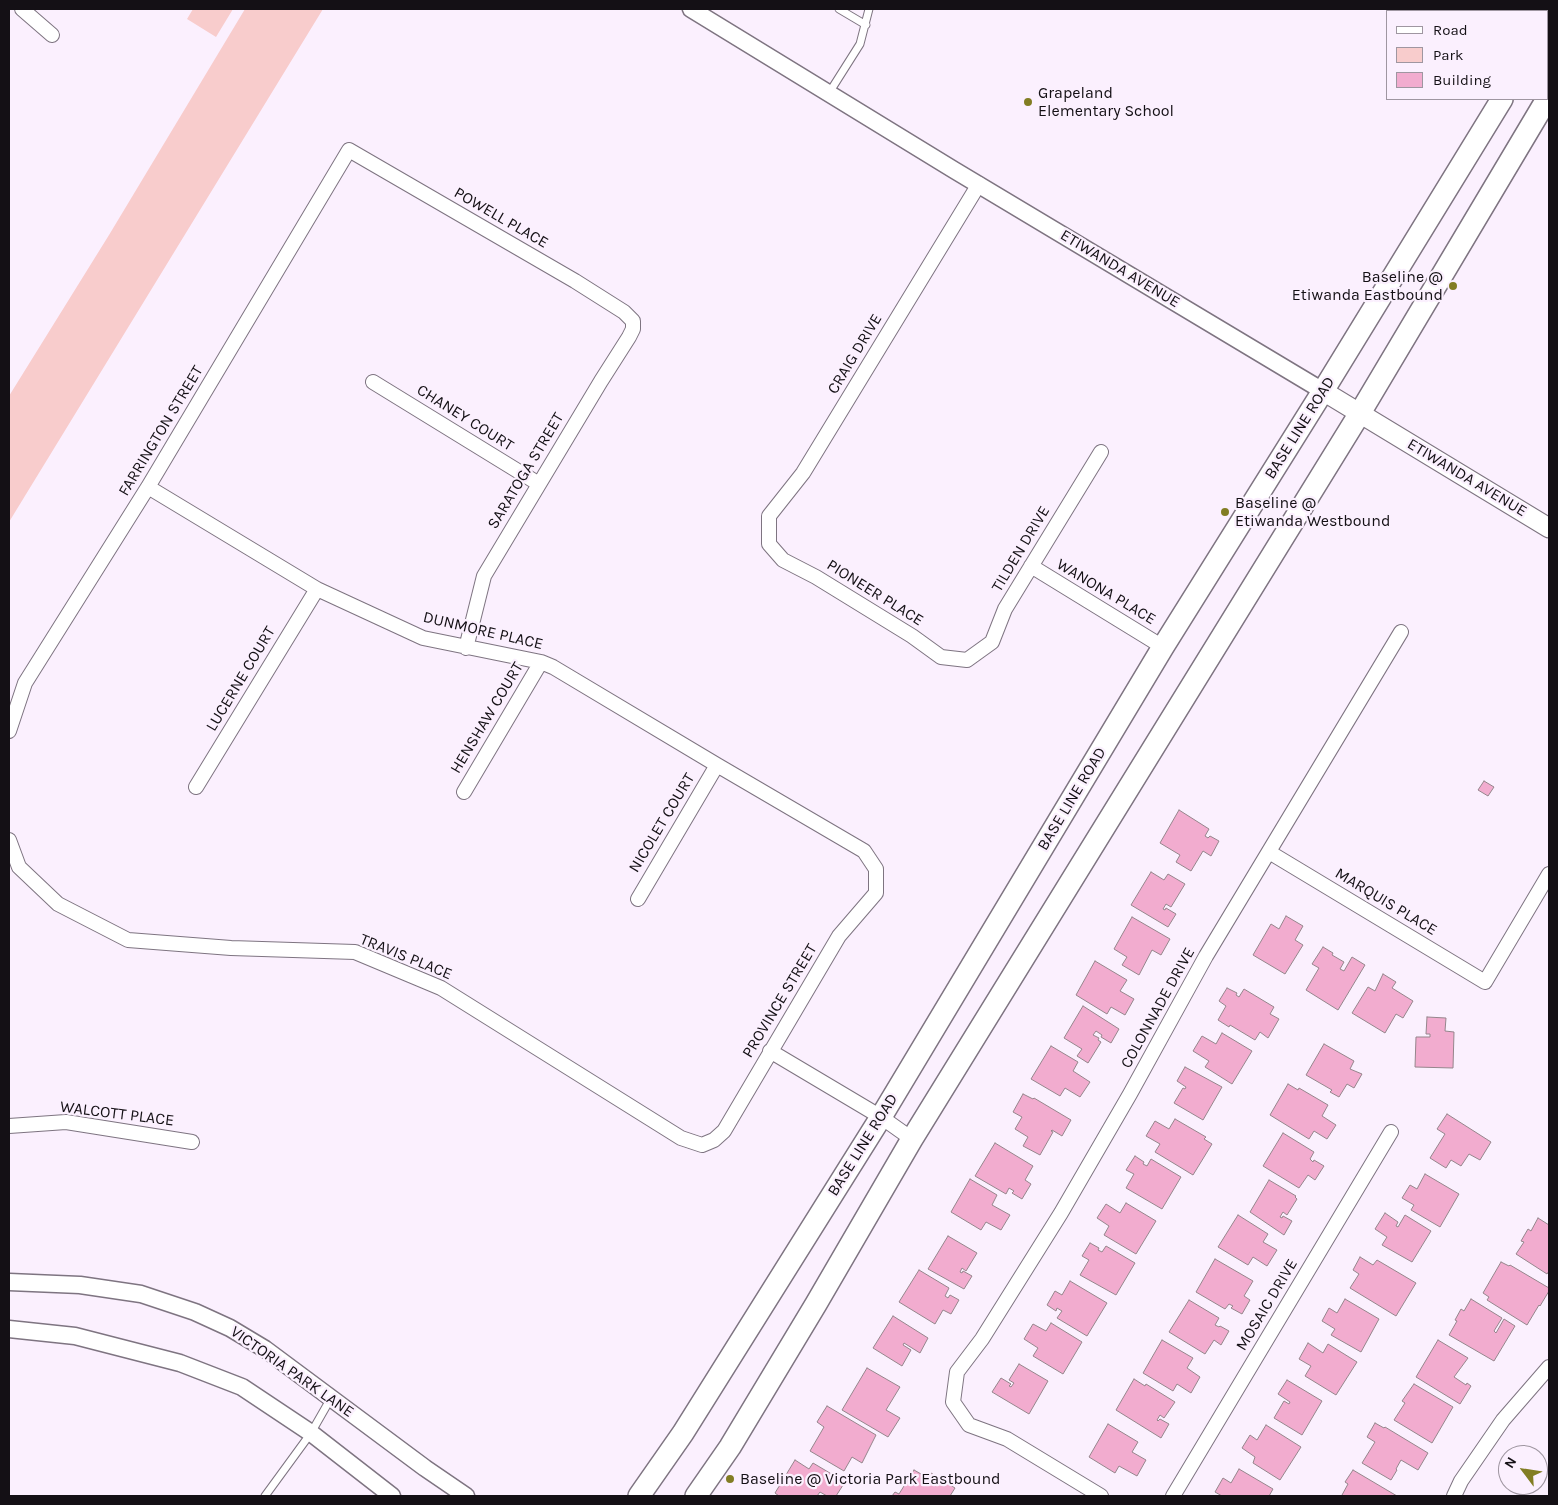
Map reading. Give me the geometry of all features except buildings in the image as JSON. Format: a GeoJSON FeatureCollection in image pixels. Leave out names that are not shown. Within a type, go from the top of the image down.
{"type":"FeatureCollection","features":[{"type":"Feature","properties":{"kind":"main road","name":"BASE LINE ROAD"},"geometry":{"type":"LineString","coordinates":[[639,1496],[683,1433],[881,1118],[1163,647],[1501,100]]}},
{"type":"Feature","properties":{"kind":"main road"},"geometry":{"type":"LineString","coordinates":[[696,1496],[730,1447],[912,1138],[1360,413],[1546,100]]}},
{"type":"Feature","properties":{"kind":"main road","name":"ETIWANDA AVENUE"},"geometry":{"type":"LineString","coordinates":[[1323,391],[1549,528]]}},
{"type":"Feature","properties":{"kind":"street"},"geometry":{"type":"LineString","coordinates":[[22,9],[52,35]]}},
{"type":"Feature","properties":{"kind":"street","name":"ETIWANDA AVENUE"},"geometry":{"type":"LineString","coordinates":[[691,9],[1323,391]]}},
{"type":"Feature","properties":{"kind":"street","name":"POWELL PLACE"},"geometry":{"type":"LineString","coordinates":[[349,150],[575,281],[624,312],[633,321]]}},
{"type":"Feature","properties":{"kind":"street","name":"FARRINGTON STREET"},"geometry":{"type":"LineString","coordinates":[[9,731],[25,683],[148,487],[349,150]]}},
{"type":"Feature","properties":{"kind":"street","name":"CRAIG DRIVE"},"geometry":{"type":"LineString","coordinates":[[769,544],[769,516],[803,473],[979,184]]}},
{"type":"Feature","properties":{"kind":"street","name":"SARATOGA STREET"},"geometry":{"type":"LineString","coordinates":[[466,648],[484,576],[629,337],[633,329],[633,321]]}},
{"type":"Feature","properties":{"kind":"street","name":"CHANEY COURT"},"geometry":{"type":"LineString","coordinates":[[373,382],[539,484]]}},
{"type":"Feature","properties":{"kind":"street","name":"TILDEN DRIVE"},"geometry":{"type":"LineString","coordinates":[[967,660],[992,642],[1004,609],[1101,452]]}},
{"type":"Feature","properties":{"kind":"street","name":"DUNMORE PLACE"},"geometry":{"type":"LineString","coordinates":[[148,487],[317,589],[423,638],[541,662],[554,667],[864,851],[876,869]]}},
{"type":"Feature","properties":{"kind":"street","name":"PIONEER PLACE"},"geometry":{"type":"LineString","coordinates":[[769,544],[784,560],[864,606],[941,657],[967,660]]}},
{"type":"Feature","properties":{"kind":"street","name":"WANONA PLACE"},"geometry":{"type":"LineString","coordinates":[[1031,566],[1163,647]]}},
{"type":"Feature","properties":{"kind":"street","name":"LUCERNE COURT"},"geometry":{"type":"LineString","coordinates":[[196,787],[317,589]]}},
{"type":"Feature","properties":{"kind":"street","name":"COLONNADE DRIVE"},"geometry":{"type":"LineString","coordinates":[[1101,1496],[1007,1439],[968,1425],[953,1402],[957,1372],[982,1339],[1061,1212],[1130,1094],[1206,956],[1401,632]]}},
{"type":"Feature","properties":{"kind":"street","name":"HENSHAW COURT"},"geometry":{"type":"LineString","coordinates":[[464,792],[541,662]]}},
{"type":"Feature","properties":{"kind":"street","name":"NICOLET COURT"},"geometry":{"type":"LineString","coordinates":[[638,899],[717,765]]}},
{"type":"Feature","properties":{"kind":"street"},"geometry":{"type":"LineString","coordinates":[[9,840],[14,870]]}},
{"type":"Feature","properties":{"kind":"street","name":"MARQUIS PLACE"},"geometry":{"type":"LineString","coordinates":[[1269,852],[1485,982],[1549,874]]}},
{"type":"Feature","properties":{"kind":"street","name":"PROVINCE STREET"},"geometry":{"type":"LineString","coordinates":[[702,1145],[714,1140],[724,1131],[839,936],[876,893],[876,869]]}},
{"type":"Feature","properties":{"kind":"street","name":"TRAVIS PLACE"},"geometry":{"type":"LineString","coordinates":[[14,870],[58,904],[128,940],[231,948],[355,952],[441,988],[681,1138],[702,1145]]}},
{"type":"Feature","properties":{"kind":"street"},"geometry":{"type":"LineString","coordinates":[[770,1051],[912,1138]]}},
{"type":"Feature","properties":{"kind":"street","name":"WALCOTT PLACE"},"geometry":{"type":"LineString","coordinates":[[9,1126],[66,1122],[192,1142]]}},
{"type":"Feature","properties":{"kind":"street","name":"MOSAIC DRIVE"},"geometry":{"type":"LineString","coordinates":[[1173,1496],[1391,1132]]}},
{"type":"Feature","properties":{"kind":"street","name":"VICTORIA PARK LANE"},"geometry":{"type":"LineString","coordinates":[[9,1282],[80,1285],[141,1294],[195,1312],[230,1328],[265,1349],[425,1468],[466,1496]]}},
{"type":"Feature","properties":{"kind":"street"},"geometry":{"type":"LineString","coordinates":[[9,1330],[75,1336],[180,1363],[242,1387],[311,1433],[392,1496]]}},
{"type":"Feature","properties":{"kind":"street"},"geometry":{"type":"LineString","coordinates":[[1454,1496],[1461,1482],[1503,1420],[1549,1367]]}},
{"type":"Feature","properties":{"kind":"lane"},"geometry":{"type":"LineString","coordinates":[[839,9],[866,25]]}},
{"type":"Feature","properties":{"kind":"lane"},"geometry":{"type":"LineString","coordinates":[[829,93],[860,44],[869,9]]}},
{"type":"Feature","properties":{"kind":"lane"},"geometry":{"type":"LineString","coordinates":[[265,1496],[311,1433],[331,1398]]}},
{"type":"Feature","properties":{"kind":"green space"},"geometry":{"type":"Polygon","coordinates":[[[193,9],[233,9],[216,37],[187,19],[193,9]]]}},
{"type":"Feature","properties":{"kind":"green space"},"geometry":{"type":"Polygon","coordinates":[[[245,9],[323,9],[9,522],[9,396],[109,235],[245,9]]]}},
{"type":"Feature","properties":{"kind":"place","name":"Grapeland Elementary School"},"geometry":{"type":"Point","coordinates":[1028,102]}},
{"type":"Feature","properties":{"kind":"place","name":"Baseline @ Etiwanda Eastbound"},"geometry":{"type":"Point","coordinates":[1453,286]}},
{"type":"Feature","properties":{"kind":"place","name":"Baseline @ Etiwanda Westbound"},"geometry":{"type":"Point","coordinates":[1225,512]}},
{"type":"Feature","properties":{"kind":"place","name":"Baseline @ Victoria Park Eastbound"},"geometry":{"type":"Point","coordinates":[730,1479]}}]}
